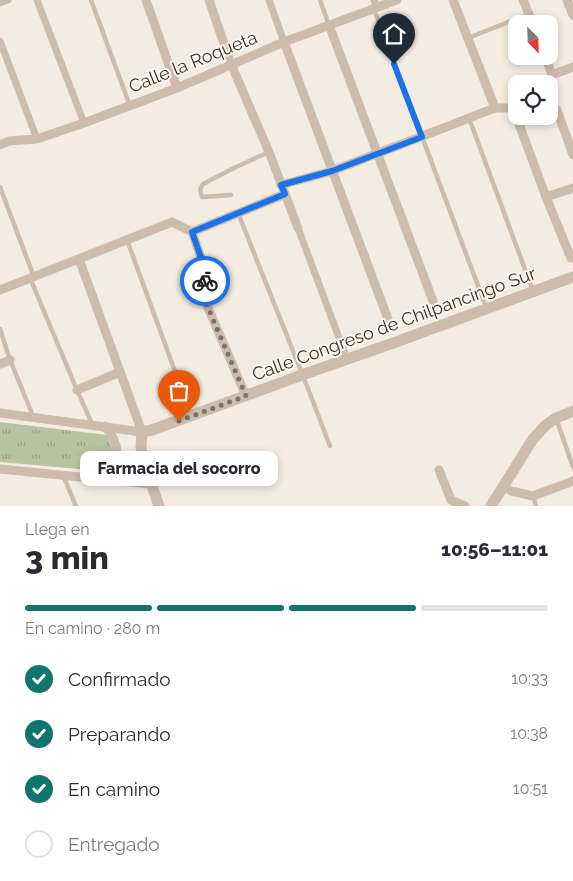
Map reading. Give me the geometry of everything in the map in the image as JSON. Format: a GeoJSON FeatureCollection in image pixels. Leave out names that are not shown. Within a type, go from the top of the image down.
{"type":"FeatureCollection","features":[{"type":"Feature","properties":{"kind":"street"},"geometry":{"type":"LineString","coordinates":[[0,3],[8,0]]}},
{"type":"Feature","properties":{"kind":"street"},"geometry":{"type":"LineString","coordinates":[[37,0],[84,123]]}},
{"type":"Feature","properties":{"kind":"street"},"geometry":{"type":"LineString","coordinates":[[146,0],[177,88]]}},
{"type":"Feature","properties":{"kind":"street"},"geometry":{"type":"LineString","coordinates":[[209,0],[231,64],[269,152],[347,359]]}},
{"type":"Feature","properties":{"kind":"street"},"geometry":{"type":"LineString","coordinates":[[269,0],[388,319]]}},
{"type":"Feature","properties":{"kind":"street","name":"Calle la Roqueta"},"geometry":{"type":"LineString","coordinates":[[0,145],[9,141],[37,139],[84,123],[177,88],[375,5],[397,0]]}},
{"type":"Feature","properties":{"kind":"street"},"geometry":{"type":"LineString","coordinates":[[454,0],[496,108]]}},
{"type":"Feature","properties":{"kind":"street"},"geometry":{"type":"LineString","coordinates":[[523,0],[529,14]]}},
{"type":"Feature","properties":{"kind":"street"},"geometry":{"type":"LineString","coordinates":[[567,0],[573,15]]}},
{"type":"Feature","properties":{"kind":"street"},"geometry":{"type":"LineString","coordinates":[[329,25],[433,300]]}},
{"type":"Feature","properties":{"kind":"street"},"geometry":{"type":"LineString","coordinates":[[0,41],[37,139]]}},
{"type":"Feature","properties":{"kind":"street"},"geometry":{"type":"LineString","coordinates":[[548,65],[552,74],[573,67]]}},
{"type":"Feature","properties":{"kind":"street"},"geometry":{"type":"LineString","coordinates":[[192,232],[238,213],[283,189],[496,108],[508,108]]}},
{"type":"Feature","properties":{"kind":"street"},"geometry":{"type":"LineString","coordinates":[[558,122],[573,155]]}},
{"type":"Feature","properties":{"kind":"street"},"geometry":{"type":"LineString","coordinates":[[520,125],[571,258]]}},
{"type":"Feature","properties":{"kind":"street"},"geometry":{"type":"LineString","coordinates":[[546,197],[573,188]]}},
{"type":"Feature","properties":{"kind":"street"},"geometry":{"type":"LineString","coordinates":[[0,290],[172,222],[192,232],[205,269],[206,303],[246,396]]}},
{"type":"Feature","properties":{"kind":"street"},"geometry":{"type":"LineString","coordinates":[[79,259],[142,432],[141,447],[143,460],[159,506]]}},
{"type":"Feature","properties":{"kind":"street","name":"Calle Congreso de Chilpancingo Sur"},"geometry":{"type":"LineString","coordinates":[[142,432],[192,416],[573,277]]}},
{"type":"Feature","properties":{"kind":"street"},"geometry":{"type":"LineString","coordinates":[[0,364],[10,360]]}},
{"type":"Feature","properties":{"kind":"street"},"geometry":{"type":"LineString","coordinates":[[76,390],[120,372]]}},
{"type":"Feature","properties":{"kind":"street"},"geometry":{"type":"LineString","coordinates":[[491,506],[533,439],[546,425],[556,418],[573,411]]}},
{"type":"Feature","properties":{"kind":"street"},"geometry":{"type":"LineString","coordinates":[[0,413],[142,432]]}},
{"type":"Feature","properties":{"kind":"street"},"geometry":{"type":"LineString","coordinates":[[98,479],[112,468],[116,457],[116,445],[105,426]]}},
{"type":"Feature","properties":{"kind":"street"},"geometry":{"type":"LineString","coordinates":[[0,469],[150,484]]}},
{"type":"Feature","properties":{"kind":"street"},"geometry":{"type":"LineString","coordinates":[[439,470],[451,500],[465,506]]}},
{"type":"Feature","properties":{"kind":"street"},"geometry":{"type":"LineString","coordinates":[[503,486],[511,491],[533,496],[573,481]]}},
{"type":"Feature","properties":{"kind":"lane"},"geometry":{"type":"LineString","coordinates":[[91,0],[130,106]]}},
{"type":"Feature","properties":{"kind":"lane"},"geometry":{"type":"LineString","coordinates":[[320,0],[329,25]]}},
{"type":"Feature","properties":{"kind":"lane"},"geometry":{"type":"LineString","coordinates":[[375,5],[422,137],[487,309]]}},
{"type":"Feature","properties":{"kind":"lane"},"geometry":{"type":"LineString","coordinates":[[468,38],[529,14]]}},
{"type":"Feature","properties":{"kind":"lane"},"geometry":{"type":"LineString","coordinates":[[469,118],[533,292]]}},
{"type":"Feature","properties":{"kind":"lane"},"geometry":{"type":"LineString","coordinates":[[231,195],[202,196],[200,190],[202,184],[269,152]]}},
{"type":"Feature","properties":{"kind":"lane"},"geometry":{"type":"LineString","coordinates":[[0,187],[32,278],[76,390],[92,425]]}},
{"type":"Feature","properties":{"kind":"lane"},"geometry":{"type":"LineString","coordinates":[[238,213],[330,446]]}},
{"type":"Feature","properties":{"kind":"lane"},"geometry":{"type":"LineString","coordinates":[[127,240],[192,416]]}},
{"type":"Feature","properties":{"kind":"lane"},"geometry":{"type":"LineString","coordinates":[[0,329],[33,418]]}},
{"type":"Feature","properties":{"kind":"lane"},"geometry":{"type":"LineString","coordinates":[[556,418],[573,467]]}},
{"type":"Feature","properties":{"kind":"lane"},"geometry":{"type":"LineString","coordinates":[[63,475],[76,506]]}},
{"type":"Feature","properties":{"kind":"lane"},"geometry":{"type":"LineString","coordinates":[[533,496],[536,506]]}},
{"type":"Feature","properties":{"kind":"green space"},"geometry":{"type":"Polygon","coordinates":[[[0,422],[107,435],[115,456],[101,471],[0,462],[0,422]]]}},
{"type":"Feature","properties":{"kind":"way so far"},"geometry":{"type":"LineString","coordinates":[[179,421],[246,396],[206,303],[205,281]]}},
{"type":"Feature","properties":{"kind":"place","name":"Farmacia del socorro"},"geometry":{"type":"Point","coordinates":[179,421]}},
{"type":"Feature","properties":{"kind":"route"},"geometry":{"type":"LineString","coordinates":[[205,281],[205,269],[192,232],[285,194],[281,185],[332,171],[422,137],[394,64]]}}]}
